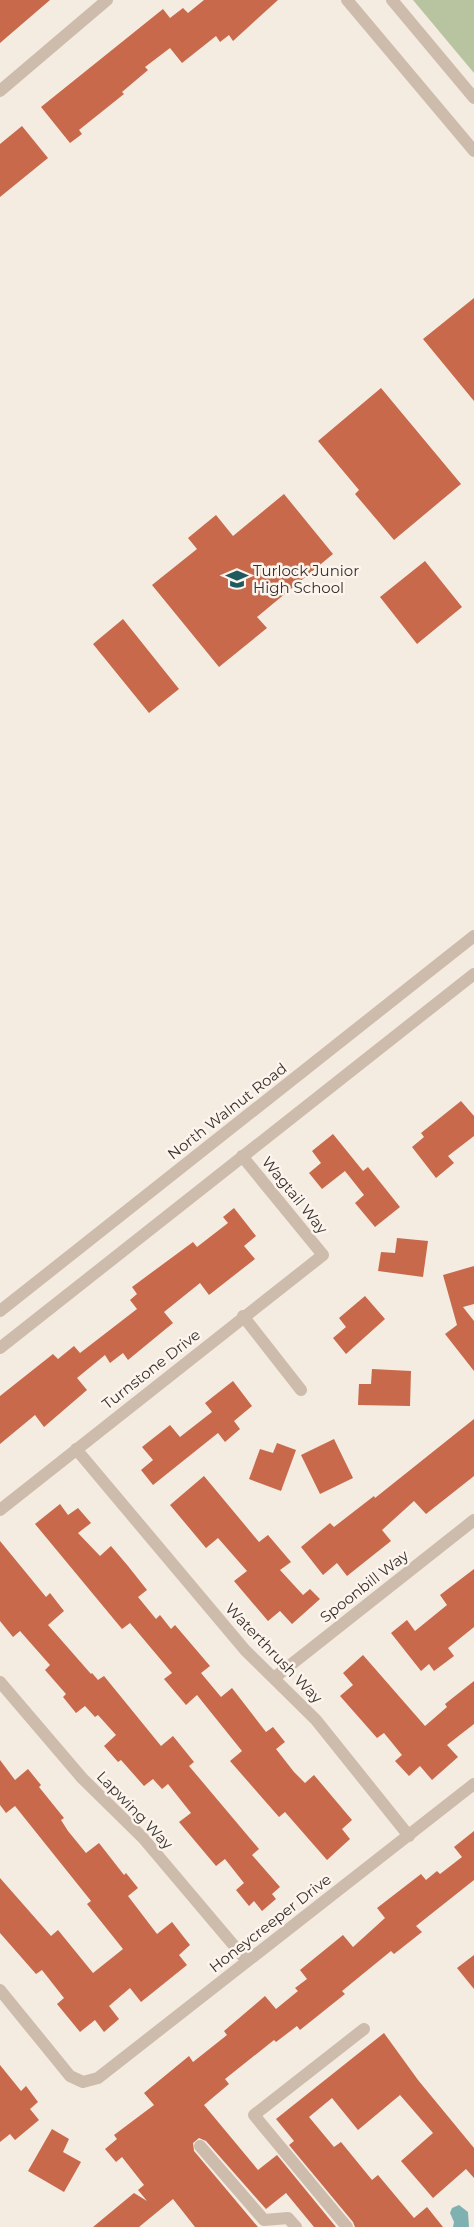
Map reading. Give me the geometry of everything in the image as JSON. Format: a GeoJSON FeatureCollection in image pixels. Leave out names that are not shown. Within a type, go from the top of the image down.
{"type":"FeatureCollection","features":[{"type":"Feature","properties":{"kind":"street"},"geometry":{"type":"LineString","coordinates":[[0,91],[108,0]]}},
{"type":"Feature","properties":{"kind":"street"},"geometry":{"type":"LineString","coordinates":[[346,0],[474,151]]}},
{"type":"Feature","properties":{"kind":"street"},"geometry":{"type":"LineString","coordinates":[[392,0],[474,98]]}},
{"type":"Feature","properties":{"kind":"street","name":"North Walnut Road"},"geometry":{"type":"LineString","coordinates":[[0,1310],[474,936]]}},
{"type":"Feature","properties":{"kind":"street"},"geometry":{"type":"LineString","coordinates":[[0,1348],[474,974]]}},
{"type":"Feature","properties":{"kind":"street","name":"Wagtail Way"},"geometry":{"type":"LineString","coordinates":[[242,1156],[323,1255]]}},
{"type":"Feature","properties":{"kind":"street","name":"Turnstone Drive"},"geometry":{"type":"LineString","coordinates":[[0,1510],[243,1316],[323,1255]]}},
{"type":"Feature","properties":{"kind":"street"},"geometry":{"type":"LineString","coordinates":[[243,1316],[301,1390]]}},
{"type":"Feature","properties":{"kind":"street","name":"Waterthrush Way"},"geometry":{"type":"LineString","coordinates":[[76,1449],[234,1638],[316,1720],[408,1836]]}},
{"type":"Feature","properties":{"kind":"street","name":"Spoonbill Way"},"geometry":{"type":"LineString","coordinates":[[274,1678],[474,1520]]}},
{"type":"Feature","properties":{"kind":"street","name":"Lapwing Way"},"geometry":{"type":"LineString","coordinates":[[0,1682],[77,1772],[143,1838],[247,1961]]}},
{"type":"Feature","properties":{"kind":"street","name":"Honeycreeper Drive"},"geometry":{"type":"LineString","coordinates":[[0,1990],[70,2076],[83,2082],[98,2078],[474,1784]]}},
{"type":"Feature","properties":{"kind":"street"},"geometry":{"type":"LineString","coordinates":[[346,2227],[254,2116],[364,2029]]}},
{"type":"Feature","properties":{"kind":"street"},"geometry":{"type":"LineString","coordinates":[[200,2146],[264,2220],[288,2218],[296,2227]]}},
{"type":"Feature","properties":{"kind":"green space"},"geometry":{"type":"Polygon","coordinates":[[[413,0],[474,0],[474,73],[413,0]]]}},
{"type":"Feature","properties":{"kind":"water"},"geometry":{"type":"Polygon","coordinates":[[[459,2205],[468,2212],[469,2227],[453,2227],[454,2222],[450,2213],[452,2208],[459,2205]]]}},
{"type":"Feature","properties":{"kind":"building"},"geometry":{"type":"Polygon","coordinates":[[[0,0],[50,0],[0,43],[0,0]]]}},
{"type":"Feature","properties":{"kind":"building"},"geometry":{"type":"Polygon","coordinates":[[[204,0],[278,0],[233,41],[229,35],[220,42],[216,36],[182,63],[170,48],[145,67],[148,70],[122,92],[124,94],[79,130],[82,134],[70,143],[41,107],[163,9],[170,18],[183,8],[188,13],[204,0]]]}},
{"type":"Feature","properties":{"kind":"building"},"geometry":{"type":"Polygon","coordinates":[[[22,126],[48,158],[0,197],[0,144],[22,126]]]}},
{"type":"Feature","properties":{"kind":"building"},"geometry":{"type":"Polygon","coordinates":[[[474,298],[474,401],[423,339],[474,298]]]}},
{"type":"Feature","properties":{"kind":"building"},"geometry":{"type":"Polygon","coordinates":[[[381,388],[461,484],[394,540],[355,494],[359,490],[318,441],[381,388]]]}},
{"type":"Feature","properties":{"kind":"building"},"geometry":{"type":"Polygon","coordinates":[[[284,494],[333,554],[257,617],[267,628],[219,667],[152,585],[197,549],[188,538],[216,515],[233,536],[284,494]]]}},
{"type":"Feature","properties":{"kind":"building"},"geometry":{"type":"Polygon","coordinates":[[[425,561],[462,607],[417,644],[380,597],[425,561]]]}},
{"type":"Feature","properties":{"kind":"building"},"geometry":{"type":"Polygon","coordinates":[[[123,619],[179,689],[149,713],[93,644],[123,619]]]}},
{"type":"Feature","properties":{"kind":"building"},"geometry":{"type":"Polygon","coordinates":[[[461,1101],[474,1116],[474,1136],[448,1156],[454,1163],[436,1178],[412,1147],[424,1137],[421,1133],[461,1101]]]}},
{"type":"Feature","properties":{"kind":"building"},"geometry":{"type":"Polygon","coordinates":[[[333,1134],[363,1171],[368,1167],[400,1207],[375,1227],[355,1203],[364,1195],[345,1171],[322,1189],[309,1173],[321,1163],[312,1151],[333,1134]]]}},
{"type":"Feature","properties":{"kind":"building"},"geometry":{"type":"Polygon","coordinates":[[[234,1208],[256,1236],[244,1246],[255,1259],[209,1295],[200,1283],[164,1312],[173,1323],[128,1360],[123,1353],[110,1363],[105,1355],[77,1378],[87,1390],[44,1427],[35,1415],[0,1444],[0,1396],[53,1354],[58,1359],[74,1346],[80,1353],[137,1309],[130,1300],[137,1294],[132,1287],[193,1242],[197,1247],[228,1223],[223,1217],[234,1208]]]}},
{"type":"Feature","properties":{"kind":"building"},"geometry":{"type":"Polygon","coordinates":[[[397,1238],[428,1241],[423,1277],[378,1271],[381,1252],[395,1253],[397,1238]]]}},
{"type":"Feature","properties":{"kind":"building"},"geometry":{"type":"Polygon","coordinates":[[[474,1266],[474,1304],[463,1307],[474,1321],[474,1371],[445,1334],[457,1325],[443,1275],[474,1266]]]}},
{"type":"Feature","properties":{"kind":"building"},"geometry":{"type":"Polygon","coordinates":[[[365,1296],[385,1319],[346,1354],[333,1338],[346,1327],[339,1318],[365,1296]]]}},
{"type":"Feature","properties":{"kind":"building"},"geometry":{"type":"Polygon","coordinates":[[[372,1369],[411,1371],[410,1406],[358,1405],[359,1384],[371,1384],[372,1369]]]}},
{"type":"Feature","properties":{"kind":"building"},"geometry":{"type":"Polygon","coordinates":[[[233,1381],[252,1406],[234,1421],[240,1429],[225,1442],[218,1433],[153,1485],[141,1470],[153,1460],[142,1447],[170,1425],[180,1437],[212,1412],[205,1403],[233,1381]]]}},
{"type":"Feature","properties":{"kind":"building"},"geometry":{"type":"Polygon","coordinates":[[[474,1419],[474,1476],[426,1514],[414,1501],[382,1530],[391,1541],[347,1576],[337,1563],[323,1575],[301,1547],[330,1523],[334,1527],[374,1496],[375,1498],[474,1419]]]}},
{"type":"Feature","properties":{"kind":"building"},"geometry":{"type":"Polygon","coordinates":[[[334,1439],[353,1478],[320,1494],[301,1455],[334,1439]]]}},
{"type":"Feature","properties":{"kind":"building"},"geometry":{"type":"Polygon","coordinates":[[[277,1443],[296,1450],[281,1491],[249,1479],[260,1449],[273,1453],[277,1443]]]}},
{"type":"Feature","properties":{"kind":"building"},"geometry":{"type":"Polygon","coordinates":[[[204,1476],[259,1542],[268,1535],[291,1562],[280,1570],[303,1595],[310,1589],[320,1599],[292,1624],[280,1611],[268,1621],[234,1581],[247,1571],[218,1538],[206,1548],[170,1505],[204,1476]]]}},
{"type":"Feature","properties":{"kind":"building"},"geometry":{"type":"Polygon","coordinates":[[[60,1504],[68,1515],[78,1508],[91,1523],[78,1533],[100,1556],[111,1546],[128,1566],[147,1590],[138,1597],[156,1619],[160,1615],[171,1629],[175,1625],[210,1666],[201,1673],[221,1697],[232,1688],[266,1732],[273,1727],[285,1742],[276,1749],[294,1772],[305,1783],[314,1775],[352,1820],[342,1829],[350,1839],[327,1860],[285,1812],[279,1817],[230,1761],[242,1751],[197,1695],[186,1705],[164,1679],[172,1673],[130,1623],[122,1629],[35,1524],[60,1504]]]}},
{"type":"Feature","properties":{"kind":"building"},"geometry":{"type":"Polygon","coordinates":[[[0,1541],[46,1597],[50,1593],[64,1611],[48,1625],[91,1674],[98,1680],[104,1676],[161,1746],[173,1736],[194,1762],[189,1766],[259,1849],[252,1855],[280,1887],[272,1894],[276,1899],[262,1911],[254,1901],[249,1906],[236,1890],[244,1883],[225,1859],[216,1866],[179,1822],[191,1813],[168,1784],[162,1789],[153,1779],[144,1786],[121,1760],[118,1762],[104,1746],[116,1735],[98,1715],[95,1717],[85,1706],[76,1713],[63,1697],[66,1694],[45,1670],[50,1665],[20,1631],[13,1637],[0,1621],[0,1541]]]}},
{"type":"Feature","properties":{"kind":"building"},"geometry":{"type":"Polygon","coordinates":[[[474,1569],[474,1627],[448,1648],[454,1656],[434,1671],[429,1664],[421,1671],[391,1633],[407,1620],[415,1631],[447,1605],[440,1595],[474,1569]]]}},
{"type":"Feature","properties":{"kind":"building"},"geometry":{"type":"Polygon","coordinates":[[[363,1655],[425,1726],[447,1707],[445,1704],[474,1681],[474,1724],[447,1745],[458,1757],[432,1780],[420,1766],[409,1776],[395,1761],[402,1755],[384,1733],[377,1738],[340,1696],[353,1685],[343,1673],[363,1655]]]}},
{"type":"Feature","properties":{"kind":"building"},"geometry":{"type":"Polygon","coordinates":[[[0,1760],[15,1780],[28,1769],[41,1785],[39,1787],[64,1818],[61,1820],[68,1831],[86,1853],[99,1843],[124,1875],[126,1873],[138,1888],[128,1896],[157,1934],[172,1922],[190,1945],[179,1955],[187,1965],[141,2002],[130,1988],[109,2006],[119,2019],[104,2032],[95,2020],[80,2032],[57,2004],[64,1998],[42,1970],[36,1974],[0,1933],[0,1878],[51,1936],[58,1930],[93,1973],[123,1949],[87,1904],[91,1901],[15,1806],[6,1813],[0,1805],[0,1760]]]}},
{"type":"Feature","properties":{"kind":"building"},"geometry":{"type":"Polygon","coordinates":[[[474,1831],[474,1880],[416,1926],[422,1932],[394,1954],[391,1951],[342,1991],[345,1994],[300,2030],[297,2026],[276,2042],[274,2040],[225,2079],[229,2084],[204,2105],[258,2170],[277,2155],[336,2227],[314,2227],[286,2193],[266,2209],[206,2141],[199,2138],[193,2143],[194,2151],[258,2227],[195,2227],[173,2199],[139,2227],[93,2227],[134,2193],[147,2201],[138,2190],[144,2185],[122,2157],[116,2162],[105,2149],[117,2139],[114,2135],[154,2105],[144,2093],[189,2056],[193,2062],[227,2035],[224,2031],[265,1996],[276,2009],[298,1991],[295,1988],[307,1979],[300,1970],[343,1935],[353,1947],[385,1918],[377,1908],[421,1874],[426,1880],[437,1871],[440,1874],[462,1857],[454,1847],[474,1831]]]}},
{"type":"Feature","properties":{"kind":"building"},"geometry":{"type":"Polygon","coordinates":[[[474,1955],[474,1989],[457,1968],[474,1955]]]}},
{"type":"Feature","properties":{"kind":"building"},"geometry":{"type":"Polygon","coordinates":[[[384,2033],[418,2080],[474,2148],[474,2178],[466,2169],[433,2198],[401,2161],[433,2133],[400,2095],[358,2130],[332,2098],[309,2117],[334,2147],[341,2142],[372,2180],[378,2175],[414,2218],[427,2207],[443,2227],[355,2227],[353,2222],[289,2145],[294,2141],[276,2119],[384,2033]]]}},
{"type":"Feature","properties":{"kind":"building"},"geometry":{"type":"Polygon","coordinates":[[[0,2065],[21,2091],[26,2086],[38,2102],[30,2109],[39,2120],[15,2140],[10,2134],[0,2142],[0,2065]]]}},
{"type":"Feature","properties":{"kind":"building"},"geometry":{"type":"Polygon","coordinates":[[[52,2129],[69,2139],[63,2152],[81,2162],[64,2192],[28,2171],[52,2129]]]}},
{"type":"Feature","properties":{"kind":"place","name":"Turlock Junior High School"},"geometry":{"type":"Point","coordinates":[237,579]}}]}
